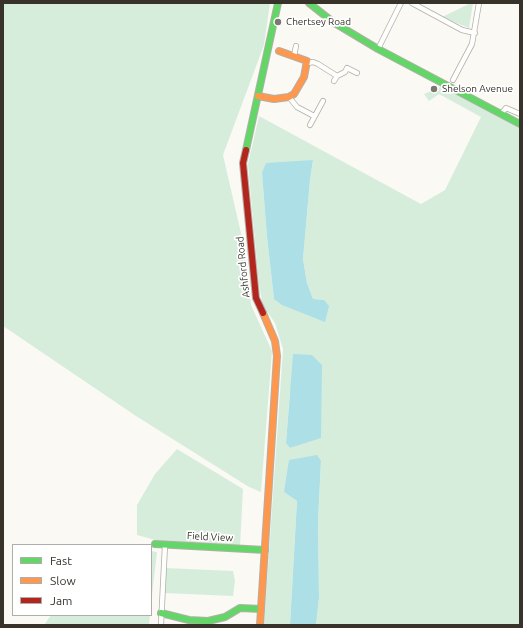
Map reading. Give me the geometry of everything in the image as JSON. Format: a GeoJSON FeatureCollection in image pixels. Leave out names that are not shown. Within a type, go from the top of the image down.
{"type":"FeatureCollection","features":[{"type":"Feature","properties":{"kind":"main road","name":"Ashford Road"},"geometry":{"type":"LineString","coordinates":[[260,625],[276,348],[256,298],[243,163],[278,3]]}},
{"type":"Feature","properties":{"kind":"main road"},"geometry":{"type":"LineString","coordinates":[[309,3],[333,22],[378,49],[520,124]]}},
{"type":"Feature","properties":{"kind":"main road"},"geometry":{"type":"LineString","coordinates":[[258,96],[274,99],[289,98],[299,87],[308,63],[303,58],[279,51]]}},
{"type":"Feature","properties":{"kind":"main road","name":"Field View"},"geometry":{"type":"LineString","coordinates":[[155,544],[265,550]]}},
{"type":"Feature","properties":{"kind":"main road"},"geometry":{"type":"LineString","coordinates":[[161,613],[189,620],[208,621],[225,616],[240,608],[261,609]]}},
{"type":"Feature","properties":{"kind":"street"},"geometry":{"type":"LineString","coordinates":[[378,49],[402,3]]}},
{"type":"Feature","properties":{"kind":"street"},"geometry":{"type":"LineString","coordinates":[[412,3],[462,30],[475,33]]}},
{"type":"Feature","properties":{"kind":"street"},"geometry":{"type":"LineString","coordinates":[[453,80],[472,44],[479,3]]}},
{"type":"Feature","properties":{"kind":"street"},"geometry":{"type":"LineString","coordinates":[[294,56],[296,46]]}},
{"type":"Feature","properties":{"kind":"street"},"geometry":{"type":"LineString","coordinates":[[308,63],[313,62],[318,64],[337,76]]}},
{"type":"Feature","properties":{"kind":"street"},"geometry":{"type":"LineString","coordinates":[[334,81],[337,76],[346,72],[348,68],[356,73]]}},
{"type":"Feature","properties":{"kind":"street"},"geometry":{"type":"LineString","coordinates":[[289,98],[297,107],[314,116]]}},
{"type":"Feature","properties":{"kind":"street"},"geometry":{"type":"LineString","coordinates":[[310,125],[323,101]]}},
{"type":"Feature","properties":{"kind":"street"},"geometry":{"type":"LineString","coordinates":[[501,114],[506,108],[520,114]]}},
{"type":"Feature","properties":{"kind":"street"},"geometry":{"type":"LineString","coordinates":[[160,625],[165,545]]}},
{"type":"Feature","properties":{"kind":"green space"},"geometry":{"type":"Polygon","coordinates":[[[3,3],[270,3],[264,45],[223,155],[246,255],[251,305],[272,351],[261,492],[249,487],[136,416],[3,326],[3,3]]]}},
{"type":"Feature","properties":{"kind":"green space"},"geometry":{"type":"Polygon","coordinates":[[[473,3],[469,28],[442,17],[473,3]]]}},
{"type":"Feature","properties":{"kind":"green space"},"geometry":{"type":"Polygon","coordinates":[[[440,87],[520,126],[520,625],[316,625],[319,598],[318,521],[321,461],[284,492],[297,501],[290,625],[264,625],[283,349],[275,323],[263,306],[259,285],[248,164],[259,116],[421,204],[445,190],[481,117],[439,94],[429,101],[424,94],[440,87]],[[313,160],[262,173],[274,299],[324,300],[313,299],[307,283],[303,259],[313,160]],[[321,365],[290,390],[286,442],[290,448],[321,437],[321,365]]]}},
{"type":"Feature","properties":{"kind":"green space"},"geometry":{"type":"Polygon","coordinates":[[[177,449],[243,489],[240,547],[162,542],[137,535],[137,505],[155,474],[177,449]]]}},
{"type":"Feature","properties":{"kind":"green space"},"geometry":{"type":"Polygon","coordinates":[[[152,551],[157,552],[152,595],[152,551]]]}},
{"type":"Feature","properties":{"kind":"green space"},"geometry":{"type":"Polygon","coordinates":[[[166,568],[233,571],[235,581],[233,596],[164,593],[166,568]]]}},
{"type":"Feature","properties":{"kind":"green space"},"geometry":{"type":"Polygon","coordinates":[[[50,616],[150,616],[149,625],[44,625],[50,616]]]}},
{"type":"Feature","properties":{"kind":"water"},"geometry":{"type":"Polygon","coordinates":[[[313,160],[303,259],[307,283],[313,299],[324,300],[329,306],[325,322],[282,305],[274,299],[262,173],[266,163],[313,160]]]}},
{"type":"Feature","properties":{"kind":"water"},"geometry":{"type":"Polygon","coordinates":[[[293,354],[312,355],[322,365],[321,438],[290,448],[286,443],[293,354]]]}},
{"type":"Feature","properties":{"kind":"water"},"geometry":{"type":"Polygon","coordinates":[[[317,455],[321,461],[318,521],[319,598],[316,625],[290,625],[297,501],[284,492],[289,460],[317,455]]]}},
{"type":"Feature","properties":{"kind":"traffic: fast"},"geometry":{"type":"LineString","coordinates":[[246,150],[278,3]]}},
{"type":"Feature","properties":{"kind":"traffic: fast"},"geometry":{"type":"LineString","coordinates":[[309,3],[333,22],[378,49],[520,124]]}},
{"type":"Feature","properties":{"kind":"traffic: fast"},"geometry":{"type":"LineString","coordinates":[[155,544],[265,550]]}},
{"type":"Feature","properties":{"kind":"traffic: fast"},"geometry":{"type":"LineString","coordinates":[[161,613],[189,620],[208,621],[225,617],[240,608],[261,609]]}},
{"type":"Feature","properties":{"kind":"traffic: slow"},"geometry":{"type":"LineString","coordinates":[[258,96],[274,99],[289,97],[294,94],[304,77],[307,61],[279,51]]}},
{"type":"Feature","properties":{"kind":"traffic: slow"},"geometry":{"type":"LineString","coordinates":[[260,625],[277,356],[275,341],[263,313]]}},
{"type":"Feature","properties":{"kind":"traffic: jam"},"geometry":{"type":"LineString","coordinates":[[246,150],[243,163],[256,298],[263,313]]}},
{"type":"Feature","properties":{"kind":"place","name":"Chertsey Road"},"geometry":{"type":"Point","coordinates":[278,22]}},
{"type":"Feature","properties":{"kind":"place","name":"Shelson Avenue"},"geometry":{"type":"Point","coordinates":[434,89]}}]}
